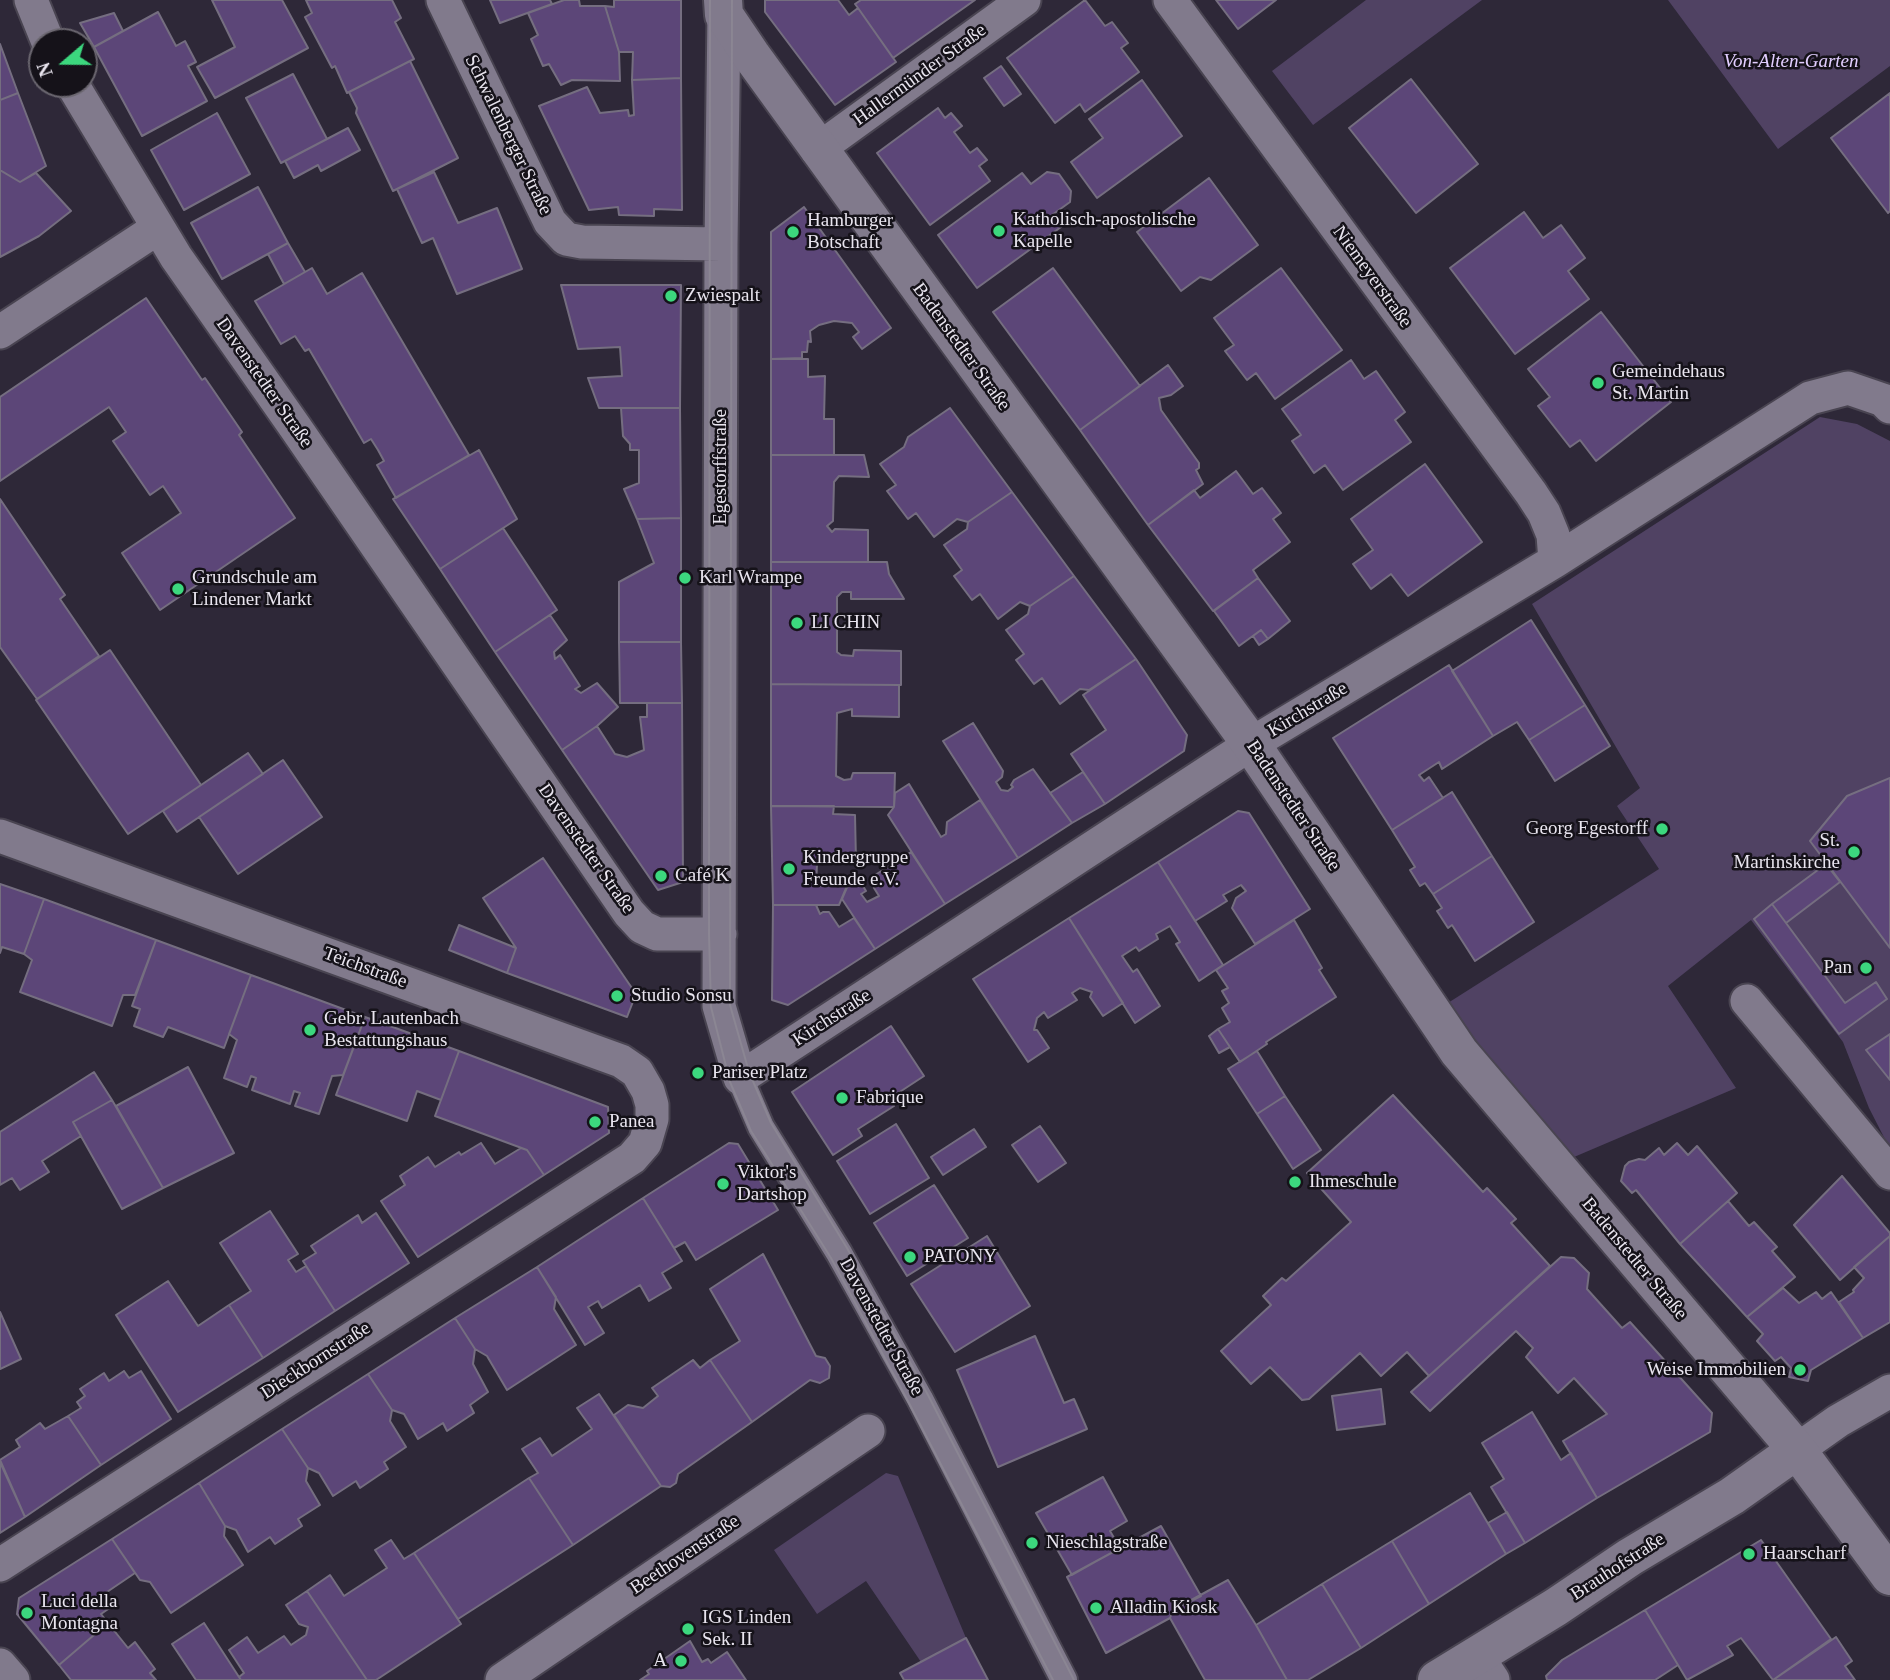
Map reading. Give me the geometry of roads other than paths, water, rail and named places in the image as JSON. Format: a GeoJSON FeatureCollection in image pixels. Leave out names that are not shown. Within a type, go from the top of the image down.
{"type":"FeatureCollection","features":[{"type":"Feature","properties":{"kind":"street"},"geometry":{"type":"LineString","coordinates":[[31,0],[42,28]]}},
{"type":"Feature","properties":{"kind":"street","name":"Schwalenberger Straße"},"geometry":{"type":"LineString","coordinates":[[443,0],[550,222],[566,239],[582,242],[721,244]]}},
{"type":"Feature","properties":{"kind":"street","name":"Hallermünder Straße"},"geometry":{"type":"LineString","coordinates":[[817,149],[1024,0]]}},
{"type":"Feature","properties":{"kind":"street","name":"Niemeyerstraße"},"geometry":{"type":"LineString","coordinates":[[1170,0],[1538,503],[1553,535],[1555,561]]}},
{"type":"Feature","properties":{"kind":"street","name":"Egestorffstraße"},"geometry":{"type":"LineString","coordinates":[[720,934],[724,8]]}},
{"type":"Feature","properties":{"kind":"street","name":"Badenstedter Straße"},"geometry":{"type":"LineString","coordinates":[[724,8],[817,149],[1251,744],[1460,1052],[1797,1450],[1890,1576]]}},
{"type":"Feature","properties":{"kind":"street","name":"Davenstedter Straße"},"geometry":{"type":"LineString","coordinates":[[80,98],[176,257],[629,914],[642,926],[657,934],[720,934],[719,1006],[740,1078],[761,1127],[839,1253],[920,1399],[1064,1680]]}},
{"type":"Feature","properties":{"kind":"street"},"geometry":{"type":"LineString","coordinates":[[0,332],[158,228]]}},
{"type":"Feature","properties":{"kind":"street","name":"Kirchstraße"},"geometry":{"type":"LineString","coordinates":[[740,1078],[1251,744],[1555,561],[1810,398],[1848,388],[1883,400],[1890,407]]}},
{"type":"Feature","properties":{"kind":"street","name":"Teichstraße"},"geometry":{"type":"LineString","coordinates":[[0,836],[621,1060],[637,1072],[648,1091],[652,1105],[652,1119],[645,1143],[632,1158]]}},
{"type":"Feature","properties":{"kind":"street"},"geometry":{"type":"LineString","coordinates":[[1747,1001],[1890,1173]]}},
{"type":"Feature","properties":{"kind":"street","name":"Dieckbornstraße"},"geometry":{"type":"LineString","coordinates":[[0,1564],[632,1158]]}},
{"type":"Feature","properties":{"kind":"street"},"geometry":{"type":"LineString","coordinates":[[1797,1450],[1838,1421],[1890,1391]]}},
{"type":"Feature","properties":{"kind":"street","name":"Beethovenstraße"},"geometry":{"type":"LineString","coordinates":[[502,1680],[868,1431]]}},
{"type":"Feature","properties":{"kind":"street","name":"Brauhofstraße"},"geometry":{"type":"LineString","coordinates":[[1437,1680],[1485,1668],[1556,1607],[1630,1557],[1732,1496],[1797,1450]]}},
{"type":"Feature","properties":{"kind":"street"},"geometry":{"type":"LineString","coordinates":[[0,1665],[13,1680]]}},
{"type":"Feature","properties":{"kind":"tram line"},"geometry":{"type":"LineString","coordinates":[[710,0],[711,1007],[730,1082],[751,1131],[831,1258],[1053,1680]]}},
{"type":"Feature","properties":{"kind":"tram line"},"geometry":{"type":"LineString","coordinates":[[732,0],[730,1005],[749,1072],[771,1123],[847,1248],[928,1395],[1074,1680]]}},
{"type":"Feature","properties":{"kind":"place","name":"Katholisch-apostolische Kapelle"},"geometry":{"type":"Point","coordinates":[999,231]}},
{"type":"Feature","properties":{"kind":"place","name":"Hamburger Botschaft"},"geometry":{"type":"Point","coordinates":[793,232]}},
{"type":"Feature","properties":{"kind":"place","name":"Zwiespalt"},"geometry":{"type":"Point","coordinates":[671,296]}},
{"type":"Feature","properties":{"kind":"place","name":"Gemeindehaus St. Martin"},"geometry":{"type":"Point","coordinates":[1598,383]}},
{"type":"Feature","properties":{"kind":"place","name":"Karl Wrampe"},"geometry":{"type":"Point","coordinates":[685,578]}},
{"type":"Feature","properties":{"kind":"place","name":"Grundschule am Lindener Markt"},"geometry":{"type":"Point","coordinates":[178,589]}},
{"type":"Feature","properties":{"kind":"place","name":"LI CHIN"},"geometry":{"type":"Point","coordinates":[797,623]}},
{"type":"Feature","properties":{"kind":"place","name":"Georg Egestorff"},"geometry":{"type":"Point","coordinates":[1662,829]}},
{"type":"Feature","properties":{"kind":"place","name":"St. Martinskirche"},"geometry":{"type":"Point","coordinates":[1854,852]}},
{"type":"Feature","properties":{"kind":"place","name":"Kindergruppe Freunde e.V."},"geometry":{"type":"Point","coordinates":[789,869]}},
{"type":"Feature","properties":{"kind":"place","name":"Café K"},"geometry":{"type":"Point","coordinates":[661,876]}},
{"type":"Feature","properties":{"kind":"place","name":"Pan"},"geometry":{"type":"Point","coordinates":[1866,968]}},
{"type":"Feature","properties":{"kind":"place","name":"Studio Sonsu"},"geometry":{"type":"Point","coordinates":[617,996]}},
{"type":"Feature","properties":{"kind":"place","name":"Gebr. Lautenbach Bestattungshaus"},"geometry":{"type":"Point","coordinates":[310,1030]}},
{"type":"Feature","properties":{"kind":"place","name":"Pariser Platz"},"geometry":{"type":"Point","coordinates":[698,1073]}},
{"type":"Feature","properties":{"kind":"place","name":"Fabrique"},"geometry":{"type":"Point","coordinates":[842,1098]}},
{"type":"Feature","properties":{"kind":"place","name":"Panea"},"geometry":{"type":"Point","coordinates":[595,1122]}},
{"type":"Feature","properties":{"kind":"place","name":"Ihmeschule"},"geometry":{"type":"Point","coordinates":[1295,1182]}},
{"type":"Feature","properties":{"kind":"place","name":"Viktor's Dartshop"},"geometry":{"type":"Point","coordinates":[723,1184]}},
{"type":"Feature","properties":{"kind":"place","name":"PATONY"},"geometry":{"type":"Point","coordinates":[910,1257]}},
{"type":"Feature","properties":{"kind":"place","name":"Weise Immobilien"},"geometry":{"type":"Point","coordinates":[1800,1370]}},
{"type":"Feature","properties":{"kind":"place","name":"Nieschlagstraße"},"geometry":{"type":"Point","coordinates":[1032,1543]}},
{"type":"Feature","properties":{"kind":"place","name":"Haarscharf"},"geometry":{"type":"Point","coordinates":[1749,1554]}},
{"type":"Feature","properties":{"kind":"place","name":"Alladin Kiosk"},"geometry":{"type":"Point","coordinates":[1096,1608]}},
{"type":"Feature","properties":{"kind":"place","name":"Luci della Montagna"},"geometry":{"type":"Point","coordinates":[27,1613]}},
{"type":"Feature","properties":{"kind":"place","name":"IGS Linden Sek. II"},"geometry":{"type":"Point","coordinates":[688,1629]}},
{"type":"Feature","properties":{"kind":"place","name":"A"},"geometry":{"type":"Point","coordinates":[681,1661]}},
{"type":"Feature","properties":{"kind":"park label","name":"Von-Alten-Garten"},"geometry":{"type":"Point","coordinates":[1791,62]}}]}
